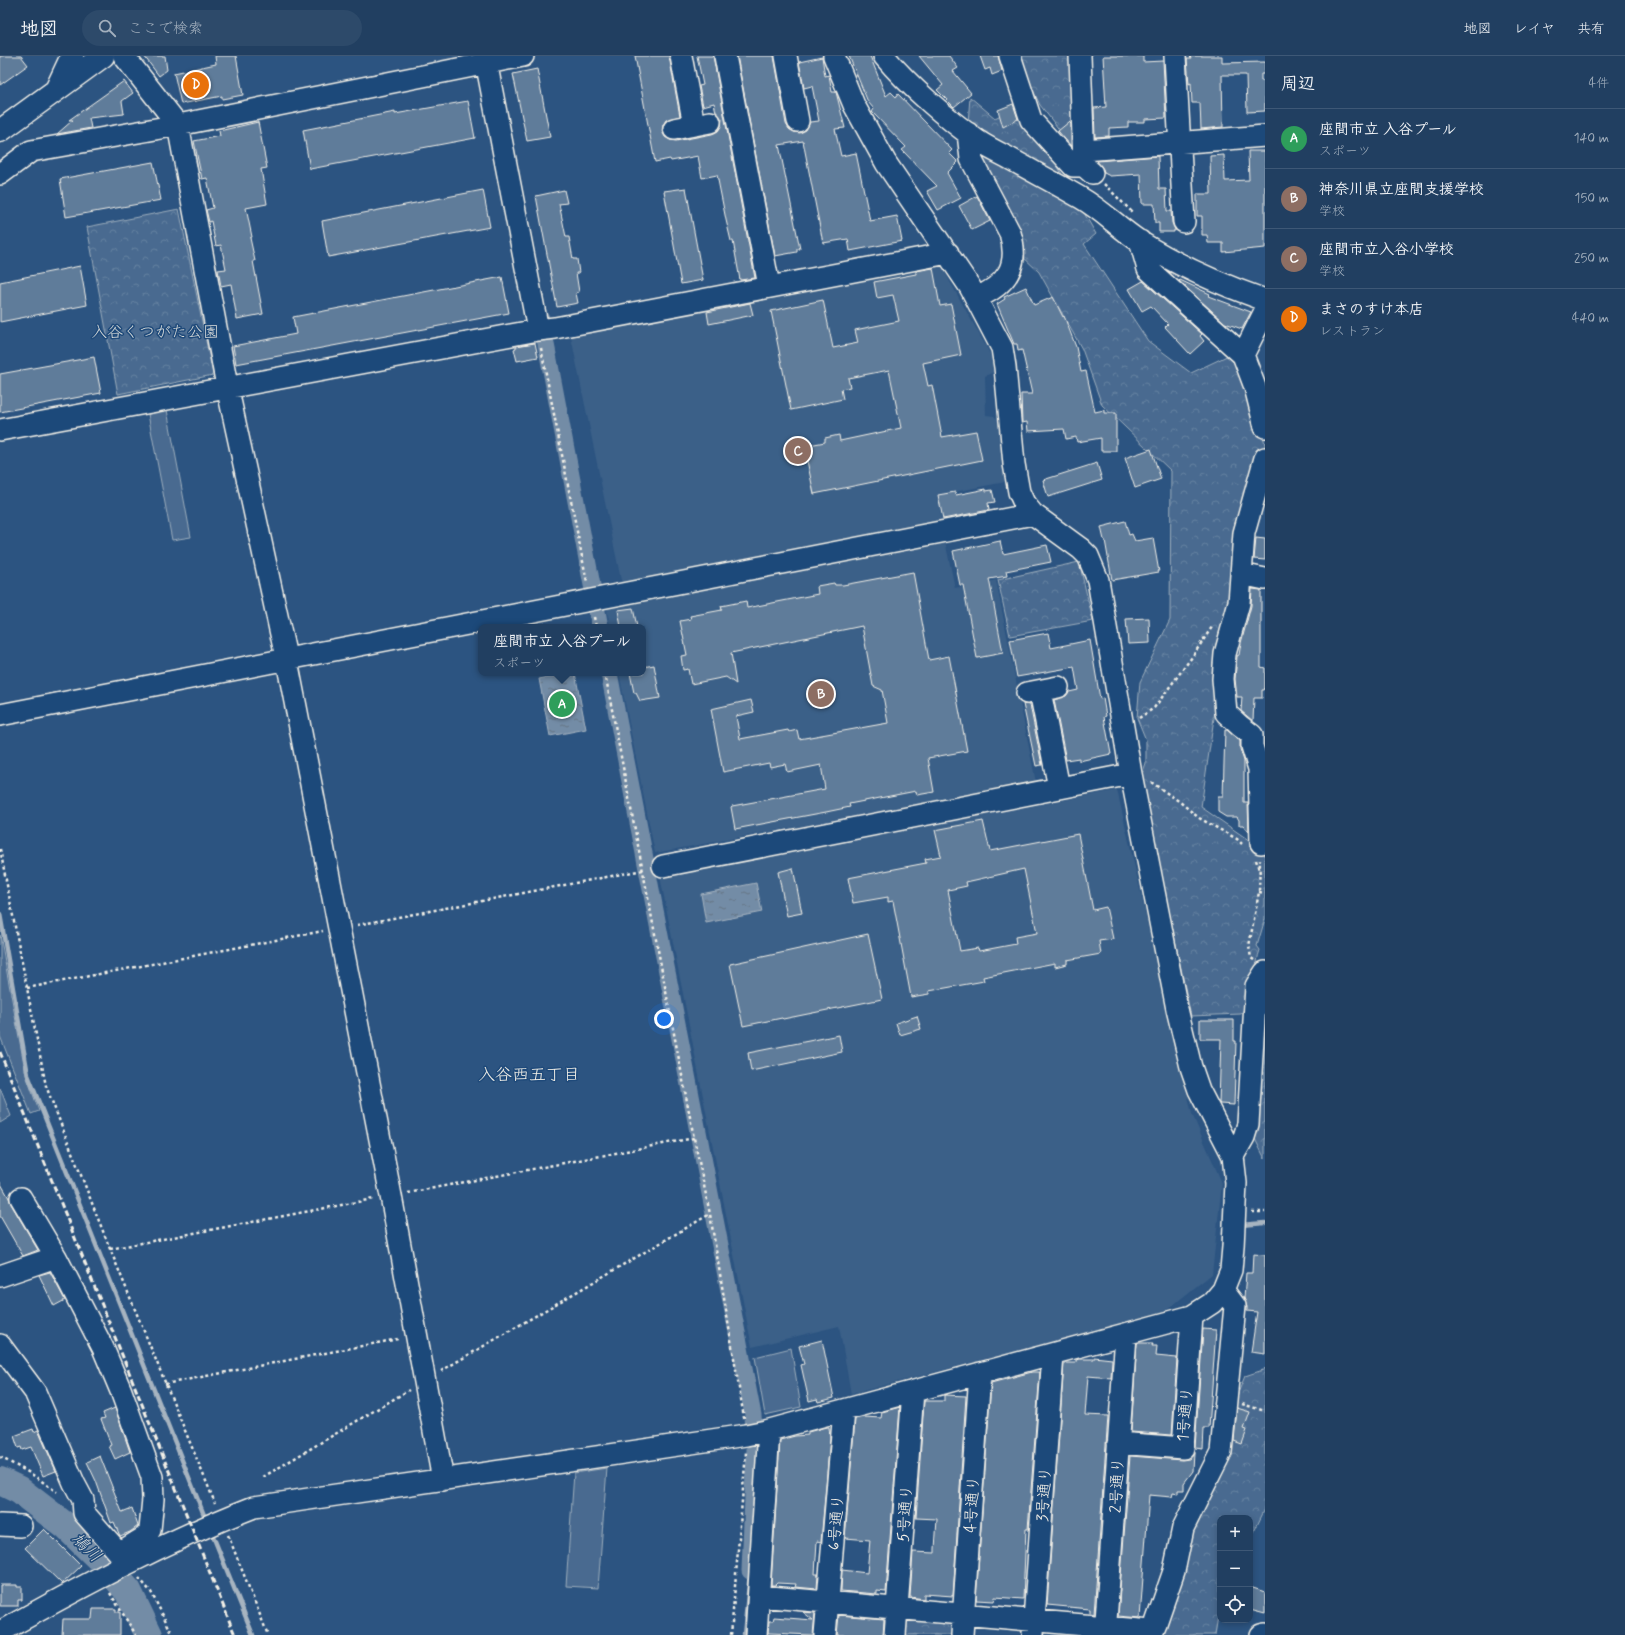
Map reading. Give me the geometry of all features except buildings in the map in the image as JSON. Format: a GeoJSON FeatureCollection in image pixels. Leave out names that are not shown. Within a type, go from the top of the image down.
{"type":"FeatureCollection","features":[{"type":"Feature","properties":{"kind":"main road"},"geometry":{"type":"LineString","coordinates":[[54,92],[72,56]]}},
{"type":"Feature","properties":{"kind":"main road"},"geometry":{"type":"LineString","coordinates":[[0,131],[103,56]]}},
{"type":"Feature","properties":{"kind":"street"},"geometry":{"type":"LineString","coordinates":[[124,56],[178,124],[228,386],[286,659],[391,1196],[444,1480]]}},
{"type":"Feature","properties":{"kind":"street"},"geometry":{"type":"LineString","coordinates":[[674,129],[702,124],[681,56]]}},
{"type":"Feature","properties":{"kind":"street"},"geometry":{"type":"LineString","coordinates":[[725,56],[769,286]]}},
{"type":"Feature","properties":{"kind":"street"},"geometry":{"type":"LineString","coordinates":[[786,56],[798,121]]}},
{"type":"Feature","properties":{"kind":"street"},"geometry":{"type":"LineString","coordinates":[[759,1596],[964,1614],[1033,1628],[1151,1633],[1156,1623],[1174,1571],[1183,1528],[1221,1452],[1233,1248],[1236,1183],[1233,1156],[1199,1090],[1191,1067],[1177,1009],[1131,774],[1098,580],[1088,556],[1081,549],[1033,514],[1024,503],[1016,477],[1002,348],[976,298],[948,253],[886,163],[854,105],[834,56]]}},
{"type":"Feature","properties":{"kind":"street"},"geometry":{"type":"LineString","coordinates":[[884,56],[892,66],[944,114],[979,141],[1081,198],[1101,211],[1119,227],[1140,241],[1182,265],[1238,290],[1265,300]]}},
{"type":"Feature","properties":{"kind":"street"},"geometry":{"type":"LineString","coordinates":[[1010,56],[1031,120],[1073,166],[1179,142],[1265,136]]}},
{"type":"Feature","properties":{"kind":"street"},"geometry":{"type":"LineString","coordinates":[[1080,56],[1086,163]]}},
{"type":"Feature","properties":{"kind":"street"},"geometry":{"type":"LineString","coordinates":[[1175,56],[1184,222]]}},
{"type":"Feature","properties":{"kind":"street"},"geometry":{"type":"LineString","coordinates":[[0,174],[31,151],[178,124],[498,59],[544,329]]}},
{"type":"Feature","properties":{"kind":"street"},"geometry":{"type":"LineString","coordinates":[[968,133],[971,159],[1010,233],[1014,246],[1011,268],[1004,282],[998,287],[976,298]]}},
{"type":"Feature","properties":{"kind":"street"},"geometry":{"type":"LineString","coordinates":[[1140,241],[1148,269],[1243,355],[1255,387],[1265,427]]}},
{"type":"Feature","properties":{"kind":"street"},"geometry":{"type":"LineString","coordinates":[[0,430],[228,386],[544,329],[948,253]]}},
{"type":"Feature","properties":{"kind":"street"},"geometry":{"type":"LineString","coordinates":[[1243,355],[1265,311]]}},
{"type":"Feature","properties":{"kind":"street"},"geometry":{"type":"LineString","coordinates":[[1254,849],[1259,769],[1252,746],[1252,735],[1226,713],[1224,696],[1225,654],[1239,603],[1244,533],[1265,458]]}},
{"type":"Feature","properties":{"kind":"street"},"geometry":{"type":"LineString","coordinates":[[0,715],[1033,514]]}},
{"type":"Feature","properties":{"kind":"street"},"geometry":{"type":"LineString","coordinates":[[1241,574],[1265,579]]}},
{"type":"Feature","properties":{"kind":"street"},"geometry":{"type":"LineString","coordinates":[[1042,690],[1059,788]]}},
{"type":"Feature","properties":{"kind":"street"},"geometry":{"type":"LineString","coordinates":[[650,868],[1131,774]]}},
{"type":"Feature","properties":{"kind":"street"},"geometry":{"type":"LineString","coordinates":[[1233,1156],[1244,1137],[1248,1124],[1256,986],[1265,973]]}},
{"type":"Feature","properties":{"kind":"street"},"geometry":{"type":"LineString","coordinates":[[21,1198],[56,1257],[103,1348],[121,1390],[152,1477],[153,1499],[150,1530],[124,1561]]}},
{"type":"Feature","properties":{"kind":"street"},"geometry":{"type":"LineString","coordinates":[[0,1276],[56,1257]]}},
{"type":"Feature","properties":{"kind":"street"},"geometry":{"type":"LineString","coordinates":[[0,1632],[100,1578],[124,1561],[200,1530],[225,1528],[254,1507],[755,1436],[913,1391],[1126,1335],[1192,1316],[1212,1303],[1229,1298]]}},
{"type":"Feature","properties":{"kind":"street","name":"1号通り"},"geometry":{"type":"LineString","coordinates":[[1118,1443],[1183,1448],[1192,1316]]}},
{"type":"Feature","properties":{"kind":"street","name":"2号通り"},"geometry":{"type":"LineString","coordinates":[[1106,1631],[1126,1335]]}},
{"type":"Feature","properties":{"kind":"street"},"geometry":{"type":"LineString","coordinates":[[0,1345],[35,1392],[74,1483],[83,1500],[84,1513],[124,1561]]}},
{"type":"Feature","properties":{"kind":"street","name":"3号通り"},"geometry":{"type":"LineString","coordinates":[[1033,1628],[1054,1354]]}},
{"type":"Feature","properties":{"kind":"street","name":"4号通り"},"geometry":{"type":"LineString","coordinates":[[962,1635],[980,1373]]}},
{"type":"Feature","properties":{"kind":"street","name":"5号通り"},"geometry":{"type":"LineString","coordinates":[[896,1635],[913,1391]]}},
{"type":"Feature","properties":{"kind":"street","name":"6号通り"},"geometry":{"type":"LineString","coordinates":[[826,1635],[844,1410]]}},
{"type":"Feature","properties":{"kind":"street"},"geometry":{"type":"LineString","coordinates":[[755,1436],[759,1596],[756,1635]]}},
{"type":"Feature","properties":{"kind":"street"},"geometry":{"type":"LineString","coordinates":[[0,1525],[21,1526]]}},
{"type":"Feature","properties":{"kind":"street"},"geometry":{"type":"LineString","coordinates":[[1261,1635],[1265,1634]]}},
{"type":"Feature","properties":{"kind":"path"},"geometry":{"type":"LineString","coordinates":[[544,329],[597,599]]}},
{"type":"Feature","properties":{"kind":"path"},"geometry":{"type":"LineString","coordinates":[[1123,730],[1154,708],[1192,657],[1214,624]]}},
{"type":"Feature","properties":{"kind":"path"},"geometry":{"type":"LineString","coordinates":[[606,676],[650,868],[694,1138],[755,1436],[731,1635]]}},
{"type":"Feature","properties":{"kind":"path"},"geometry":{"type":"LineString","coordinates":[[1131,774],[1147,780],[1199,818],[1237,838],[1254,849],[1260,873],[1259,892],[1249,946],[1251,958],[1265,973]]}},
{"type":"Feature","properties":{"kind":"path"},"geometry":{"type":"LineString","coordinates":[[0,849],[46,1086],[211,1498]]}},
{"type":"Feature","properties":{"kind":"path"},"geometry":{"type":"LineString","coordinates":[[26,988],[650,868]]}},
{"type":"Feature","properties":{"kind":"path"},"geometry":{"type":"LineString","coordinates":[[1259,892],[1265,893]]}},
{"type":"Feature","properties":{"kind":"path"},"geometry":{"type":"LineString","coordinates":[[263,1477],[710,1214]]}},
{"type":"Feature","properties":{"kind":"path"},"geometry":{"type":"LineString","coordinates":[[165,1384],[417,1335]]}},
{"type":"Feature","properties":{"kind":"path"},"geometry":{"type":"LineString","coordinates":[[0,1457],[30,1474],[58,1493]]}},
{"type":"Feature","properties":{"kind":"path"},"geometry":{"type":"LineString","coordinates":[[225,1528],[268,1635]]}},
{"type":"Feature","properties":{"kind":"path"},"geometry":{"type":"LineString","coordinates":[[124,1561],[151,1592],[173,1635]]}},
{"type":"Feature","properties":{"kind":"path"},"geometry":{"type":"LineString","coordinates":[[100,1578],[136,1635]]}},
{"type":"Feature","properties":{"kind":"shaded area"},"geometry":{"type":"Polygon","coordinates":[[[939,262],[993,359],[994,372],[985,376],[986,415],[994,416],[998,420],[1005,482],[938,495],[942,524],[622,585],[570,332],[939,262]]]}},
{"type":"Feature","properties":{"kind":"shaded area"},"geometry":{"type":"Polygon","coordinates":[[[945,541],[955,588],[996,580],[1036,783],[655,853],[620,676],[646,676],[646,624],[609,624],[606,605],[945,541]]]}},
{"type":"Feature","properties":{"kind":"shaded area"},"geometry":{"type":"Polygon","coordinates":[[[1117,790],[1192,1114],[1222,1183],[1212,1274],[1163,1313],[851,1394],[839,1326],[752,1347],[660,876],[1117,790]]]}},
{"type":"Feature","properties":{"kind":"green space"},"geometry":{"type":"Polygon","coordinates":[[[1017,56],[1074,56],[1077,133],[1068,141],[1040,105],[1017,56]]]}},
{"type":"Feature","properties":{"kind":"green space"},"geometry":{"type":"Polygon","coordinates":[[[970,97],[995,118],[1018,106],[1054,160],[1096,234],[1084,244],[1148,341],[1191,373],[1229,355],[1256,398],[1265,445],[1265,463],[1226,695],[1215,711],[1201,807],[1253,843],[1265,835],[1265,919],[1257,946],[1260,950],[1254,982],[1248,1000],[1241,1014],[1191,1016],[1141,777],[1146,763],[1146,740],[1137,718],[1140,682],[1170,620],[1171,471],[1102,405],[1082,349],[1039,272],[1001,236],[965,164],[970,97]]]}},
{"type":"Feature","properties":{"kind":"green space","name":"入谷くつがた公園"},"geometry":{"type":"Polygon","coordinates":[[[179,209],[213,375],[118,394],[87,227],[179,209]]]}},
{"type":"Feature","properties":{"kind":"green space"},"geometry":{"type":"Polygon","coordinates":[[[167,410],[191,537],[172,540],[148,414],[167,410]]]}},
{"type":"Feature","properties":{"kind":"green space"},"geometry":{"type":"Polygon","coordinates":[[[1079,562],[1093,621],[1010,636],[998,580],[1079,562]]]}},
{"type":"Feature","properties":{"kind":"green space"},"geometry":{"type":"Polygon","coordinates":[[[0,935],[26,1075],[39,1111],[31,1114],[0,1036],[0,935]]]}},
{"type":"Feature","properties":{"kind":"green space"},"geometry":{"type":"Polygon","coordinates":[[[1265,979],[1265,1159],[1251,1131],[1265,979]]]}},
{"type":"Feature","properties":{"kind":"green space"},"geometry":{"type":"Polygon","coordinates":[[[0,1088],[11,1116],[0,1123],[0,1088]]]}},
{"type":"Feature","properties":{"kind":"green space"},"geometry":{"type":"Polygon","coordinates":[[[791,1348],[801,1407],[765,1415],[755,1357],[791,1348]]]}},
{"type":"Feature","properties":{"kind":"green space"},"geometry":{"type":"Polygon","coordinates":[[[1265,1368],[1265,1509],[1253,1534],[1253,1515],[1217,1515],[1217,1623],[1215,1635],[1139,1635],[1245,1376],[1265,1368]]]}},
{"type":"Feature","properties":{"kind":"green space"},"geometry":{"type":"Polygon","coordinates":[[[607,1468],[598,1588],[566,1586],[574,1473],[607,1468]]]}},
{"type":"Feature","properties":{"kind":"green space"},"geometry":{"type":"Polygon","coordinates":[[[903,1618],[956,1621],[955,1635],[901,1635],[903,1618]]]}},
{"type":"Feature","properties":{"kind":"water"},"geometry":{"type":"Polygon","coordinates":[[[554,676],[576,676],[586,729],[550,736],[539,679],[554,676]]]}},
{"type":"Feature","properties":{"kind":"water"},"geometry":{"type":"Polygon","coordinates":[[[756,883],[762,912],[706,923],[701,894],[756,883]]]}},
{"type":"Feature","properties":{"kind":"waterway"},"geometry":{"type":"LineString","coordinates":[[541,318],[599,624]]}},
{"type":"Feature","properties":{"kind":"waterway"},"geometry":{"type":"LineString","coordinates":[[610,676],[753,1415],[755,1449],[750,1571]]}},
{"type":"Feature","properties":{"kind":"waterway"},"geometry":{"type":"LineString","coordinates":[[0,914],[28,1075],[206,1520]]}},
{"type":"Feature","properties":{"kind":"waterway"},"geometry":{"type":"LineString","coordinates":[[1240,1227],[1241,1225],[1265,1223]]}},
{"type":"Feature","properties":{"kind":"waterway","name":"鳩川"},"geometry":{"type":"LineString","coordinates":[[0,1481],[19,1490],[67,1527],[101,1560],[128,1591],[149,1635]]}},
{"type":"Feature","properties":{"kind":"waterway"},"geometry":{"type":"LineString","coordinates":[[211,1531],[253,1635]]}},
{"type":"Feature","properties":{"kind":"waterway"},"geometry":{"type":"LineString","coordinates":[[744,1635],[750,1573]]}},
{"type":"Feature","properties":{"kind":"railway"},"geometry":{"type":"LineString","coordinates":[[0,1052],[235,1635]]}},
{"type":"Feature","properties":{"kind":"place","name":"まさのすけ本店"},"geometry":{"type":"Point","coordinates":[196,85]}},
{"type":"Feature","properties":{"kind":"place","name":"座間市立入谷小学校"},"geometry":{"type":"Point","coordinates":[798,451]}},
{"type":"Feature","properties":{"kind":"place","name":"神奈川県立座間支援学校"},"geometry":{"type":"Point","coordinates":[821,694]}},
{"type":"Feature","properties":{"kind":"place","name":"座間市立 入谷プール"},"geometry":{"type":"Point","coordinates":[562,704]}},
{"type":"Feature","properties":{"kind":"district","name":"入谷西五丁目"},"geometry":{"type":"Point","coordinates":[529,1074]}}]}
